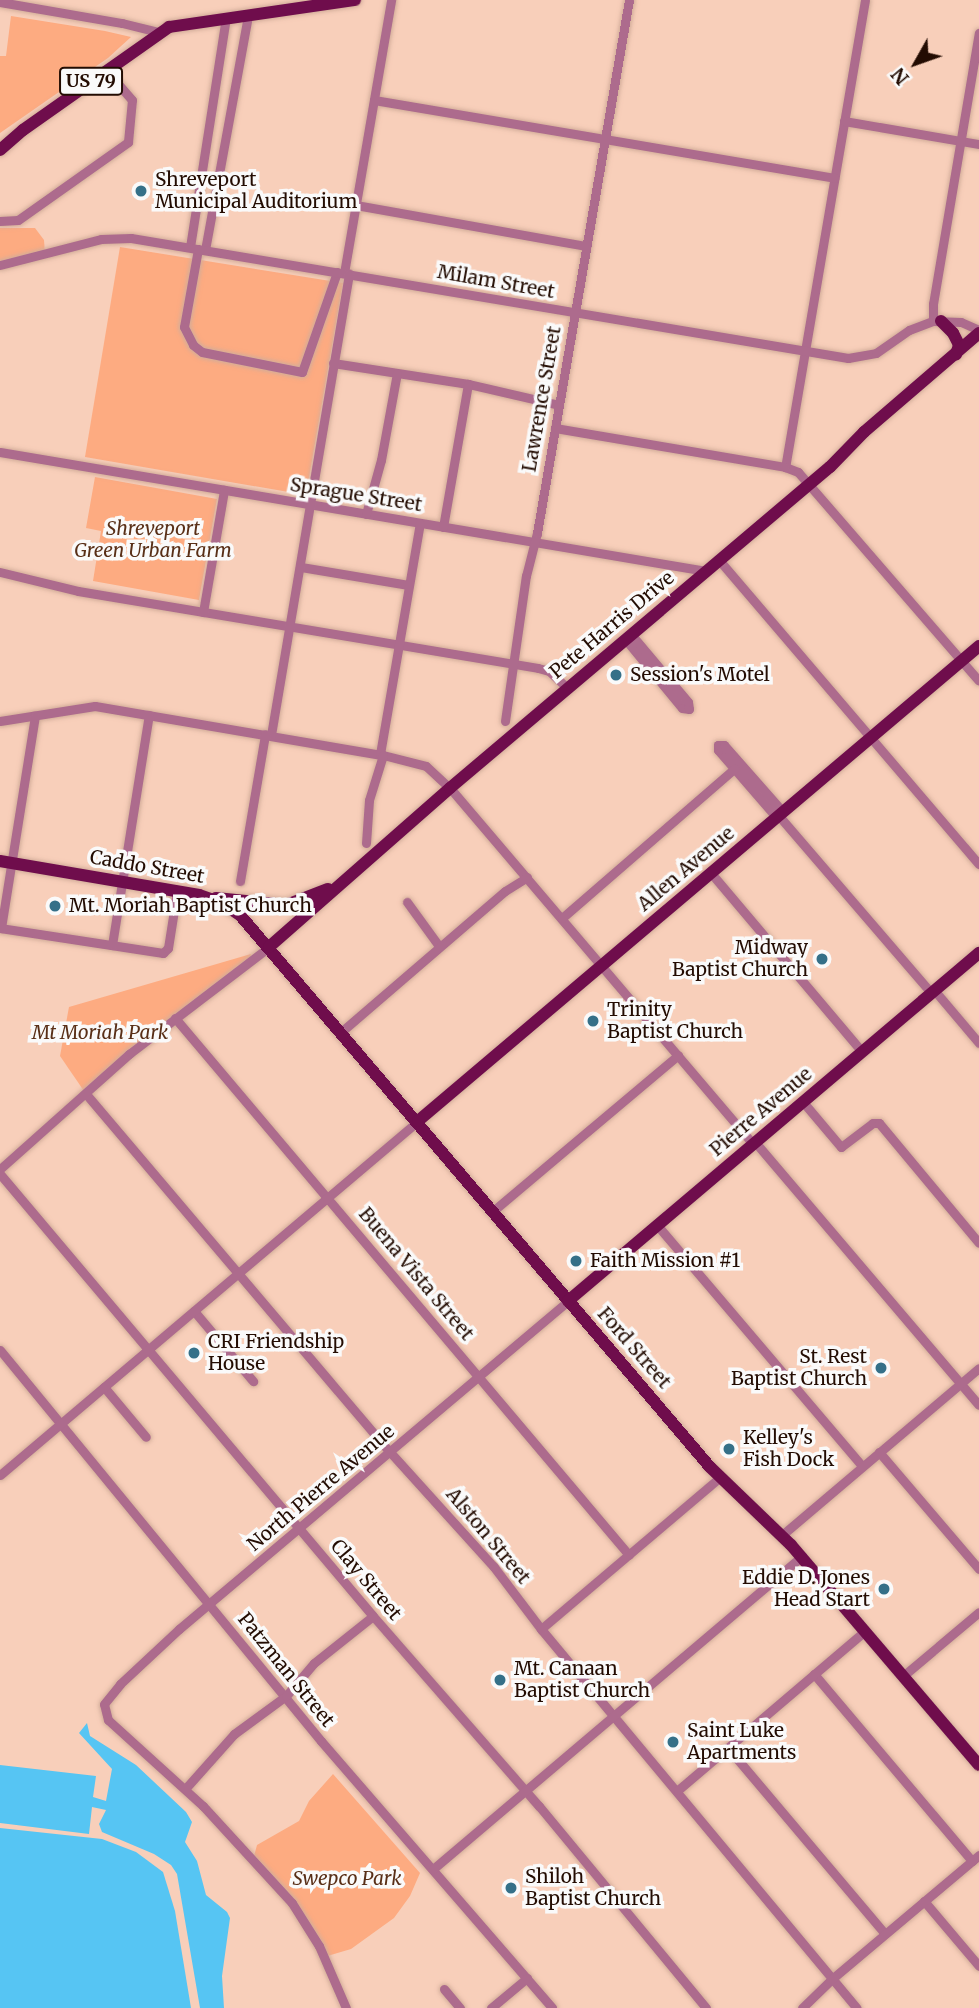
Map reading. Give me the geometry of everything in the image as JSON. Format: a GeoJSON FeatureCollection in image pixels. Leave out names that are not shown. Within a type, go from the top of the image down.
{"type":"FeatureCollection","features":[{"type":"Feature","properties":{"kind":"main road","name":"US 79"},"geometry":{"type":"LineString","coordinates":[[0,150],[23,130],[159,32],[186,23],[248,15],[304,3],[355,0]]}},
{"type":"Feature","properties":{"kind":"main road","name":"US 79"},"geometry":{"type":"LineString","coordinates":[[0,139],[23,130]]}},
{"type":"Feature","properties":{"kind":"main road"},"geometry":{"type":"LineString","coordinates":[[937,321],[953,333],[959,345],[956,355]]}},
{"type":"Feature","properties":{"kind":"main road","name":"Pete Harris Drive"},"geometry":{"type":"LineString","coordinates":[[269,947],[450,788],[830,467],[864,432],[956,355],[979,332]]}},
{"type":"Feature","properties":{"kind":"main road","name":"Allen Avenue"},"geometry":{"type":"LineString","coordinates":[[418,1121],[979,646]]}},
{"type":"Feature","properties":{"kind":"main road","name":"Caddo Street"},"geometry":{"type":"LineString","coordinates":[[5,862],[199,895],[234,911],[269,947]]}},
{"type":"Feature","properties":{"kind":"main road"},"geometry":{"type":"LineString","coordinates":[[199,895],[286,905],[309,898],[344,881]]}},
{"type":"Feature","properties":{"kind":"main road","name":"Ford Street"},"geometry":{"type":"LineString","coordinates":[[269,947],[720,1477],[802,1556],[979,1765]]}},
{"type":"Feature","properties":{"kind":"main road","name":"Pierre Avenue"},"geometry":{"type":"LineString","coordinates":[[568,1301],[979,953]]}},
{"type":"Feature","properties":{"kind":"street"},"geometry":{"type":"LineString","coordinates":[[240,881],[301,567],[333,363],[343,273],[391,0]]}},
{"type":"Feature","properties":{"kind":"street","name":"Lawrence Street"},"geometry":{"type":"LineString","coordinates":[[505,721],[629,0]]}},
{"type":"Feature","properties":{"kind":"street"},"geometry":{"type":"LineString","coordinates":[[785,467],[865,0]]}},
{"type":"Feature","properties":{"kind":"street"},"geometry":{"type":"LineString","coordinates":[[0,2],[159,32]]}},
{"type":"Feature","properties":{"kind":"street"},"geometry":{"type":"LineString","coordinates":[[248,15],[198,248],[184,327],[193,345],[202,352],[302,372],[343,273]]}},
{"type":"Feature","properties":{"kind":"street"},"geometry":{"type":"LineString","coordinates":[[198,248],[226,18]]}},
{"type":"Feature","properties":{"kind":"street"},"geometry":{"type":"LineString","coordinates":[[979,33],[933,303],[937,321],[961,322],[979,332]]}},
{"type":"Feature","properties":{"kind":"street"},"geometry":{"type":"LineString","coordinates":[[0,221],[18,220],[128,142],[132,100],[106,70]]}},
{"type":"Feature","properties":{"kind":"street"},"geometry":{"type":"LineString","coordinates":[[374,100],[834,178]]}},
{"type":"Feature","properties":{"kind":"street"},"geometry":{"type":"LineString","coordinates":[[844,121],[979,144]]}},
{"type":"Feature","properties":{"kind":"street"},"geometry":{"type":"LineString","coordinates":[[356,205],[586,246]]}},
{"type":"Feature","properties":{"kind":"street","name":"Milam Street"},"geometry":{"type":"LineString","coordinates":[[0,265],[111,238],[141,239],[848,358],[868,356],[909,330],[937,321]]}},
{"type":"Feature","properties":{"kind":"street"},"geometry":{"type":"LineString","coordinates":[[333,363],[468,384],[559,405]]}},
{"type":"Feature","properties":{"kind":"street"},"geometry":{"type":"LineString","coordinates":[[366,514],[381,460],[397,373]]}},
{"type":"Feature","properties":{"kind":"street"},"geometry":{"type":"LineString","coordinates":[[443,527],[468,384]]}},
{"type":"Feature","properties":{"kind":"street"},"geometry":{"type":"LineString","coordinates":[[555,428],[785,467],[798,472],[979,681]]}},
{"type":"Feature","properties":{"kind":"street","name":"Sprague Street"},"geometry":{"type":"LineString","coordinates":[[0,452],[706,571]]}},
{"type":"Feature","properties":{"kind":"street"},"geometry":{"type":"LineString","coordinates":[[203,612],[224,490]]}},
{"type":"Feature","properties":{"kind":"street"},"geometry":{"type":"LineString","coordinates":[[366,843],[369,800],[381,754],[420,523]]}},
{"type":"Feature","properties":{"kind":"street"},"geometry":{"type":"LineString","coordinates":[[719,559],[979,864]]}},
{"type":"Feature","properties":{"kind":"street"},"geometry":{"type":"LineString","coordinates":[[301,567],[409,585]]}},
{"type":"Feature","properties":{"kind":"street"},"geometry":{"type":"LineString","coordinates":[[0,572],[78,591],[549,671],[567,688]]}},
{"type":"Feature","properties":{"kind":"street"},"geometry":{"type":"LineString","coordinates":[[628,637],[688,702],[689,709],[682,708],[628,637]]}},
{"type":"Feature","properties":{"kind":"street"},"geometry":{"type":"LineString","coordinates":[[0,722],[94,706],[381,754],[426,766],[450,788],[979,1405]]}},
{"type":"Feature","properties":{"kind":"street"},"geometry":{"type":"LineString","coordinates":[[112,945],[120,881],[149,715]]}},
{"type":"Feature","properties":{"kind":"street"},"geometry":{"type":"LineString","coordinates":[[35,716],[5,862],[1,928],[165,952],[177,891]]}},
{"type":"Feature","properties":{"kind":"street"},"geometry":{"type":"LineString","coordinates":[[780,815],[734,769],[718,750],[720,744],[979,1043]]}},
{"type":"Feature","properties":{"kind":"street"},"geometry":{"type":"LineString","coordinates":[[562,918],[734,769]]}},
{"type":"Feature","properties":{"kind":"street"},"geometry":{"type":"LineString","coordinates":[[711,873],[862,1052]]}},
{"type":"Feature","properties":{"kind":"street"},"geometry":{"type":"LineString","coordinates":[[341,1031],[505,891],[527,877]]}},
{"type":"Feature","properties":{"kind":"street"},"geometry":{"type":"LineString","coordinates":[[407,902],[439,946]]}},
{"type":"Feature","properties":{"kind":"street"},"geometry":{"type":"LineString","coordinates":[[0,1172],[175,1018],[269,947]]}},
{"type":"Feature","properties":{"kind":"street","name":"Buena Vista Street"},"geometry":{"type":"LineString","coordinates":[[175,1018],[629,1555]]}},
{"type":"Feature","properties":{"kind":"street"},"geometry":{"type":"LineString","coordinates":[[493,1211],[678,1055]]}},
{"type":"Feature","properties":{"kind":"street","name":"Alston Street"},"geometry":{"type":"LineString","coordinates":[[86,1094],[390,1452],[487,1559],[541,1629],[678,1790],[857,2008]]}},
{"type":"Feature","properties":{"kind":"street"},"geometry":{"type":"LineString","coordinates":[[803,1102],[841,1147],[873,1123],[879,1123],[979,1243]]}},
{"type":"Feature","properties":{"kind":"street"},"geometry":{"type":"LineString","coordinates":[[0,1475],[418,1121]]}},
{"type":"Feature","properties":{"kind":"street","name":"Clay Street"},"geometry":{"type":"LineString","coordinates":[[0,1172],[706,2008]]}},
{"type":"Feature","properties":{"kind":"street"},"geometry":{"type":"LineString","coordinates":[[657,1225],[862,1466]]}},
{"type":"Feature","properties":{"kind":"street","name":"North Pierre Avenue"},"geometry":{"type":"LineString","coordinates":[[184,1789],[113,1725],[104,1709],[108,1698],[120,1684],[210,1605],[568,1301]]}},
{"type":"Feature","properties":{"kind":"street"},"geometry":{"type":"LineString","coordinates":[[194,1311],[253,1381]]}},
{"type":"Feature","properties":{"kind":"street","name":"Patzman Street"},"geometry":{"type":"LineString","coordinates":[[0,1350],[286,1696],[552,2008]]}},
{"type":"Feature","properties":{"kind":"street"},"geometry":{"type":"LineString","coordinates":[[782,1535],[979,1368]]}},
{"type":"Feature","properties":{"kind":"street"},"geometry":{"type":"LineString","coordinates":[[104,1387],[146,1437]]}},
{"type":"Feature","properties":{"kind":"street"},"geometry":{"type":"LineString","coordinates":[[879,1452],[979,1569]]}},
{"type":"Feature","properties":{"kind":"street"},"geometry":{"type":"LineString","coordinates":[[541,1629],[720,1477]]}},
{"type":"Feature","properties":{"kind":"street"},"geometry":{"type":"LineString","coordinates":[[433,1869],[802,1556]]}},
{"type":"Feature","properties":{"kind":"street"},"geometry":{"type":"LineString","coordinates":[[903,1675],[979,1612]]}},
{"type":"Feature","properties":{"kind":"street"},"geometry":{"type":"LineString","coordinates":[[345,2008],[319,1946],[292,1903],[184,1789],[234,1734],[286,1696],[314,1663],[373,1616]]}},
{"type":"Feature","properties":{"kind":"street"},"geometry":{"type":"LineString","coordinates":[[678,1790],[865,1631]]}},
{"type":"Feature","properties":{"kind":"street"},"geometry":{"type":"LineString","coordinates":[[802,2008],[833,1978],[976,1858],[814,1674]]}},
{"type":"Feature","properties":{"kind":"street"},"geometry":{"type":"LineString","coordinates":[[728,1748],[885,1934]]}},
{"type":"Feature","properties":{"kind":"street"},"geometry":{"type":"LineString","coordinates":[[924,1901],[979,1966]]}},
{"type":"Feature","properties":{"kind":"street"},"geometry":{"type":"LineString","coordinates":[[491,2008],[527,1978]]}},
{"type":"Feature","properties":{"kind":"street"},"geometry":{"type":"LineString","coordinates":[[444,1989],[460,2008]]}},
{"type":"Feature","properties":{"kind":"green space"},"geometry":{"type":"Polygon","coordinates":[[[11,16],[131,37],[108,58],[0,133],[0,56],[6,56],[11,16]]]}},
{"type":"Feature","properties":{"kind":"green space"},"geometry":{"type":"Polygon","coordinates":[[[0,228],[35,228],[44,240],[45,254],[0,265],[0,228]]]}},
{"type":"Feature","properties":{"kind":"green space"},"geometry":{"type":"Polygon","coordinates":[[[120,247],[343,283],[306,495],[85,457],[120,247]]]}},
{"type":"Feature","properties":{"kind":"green space","name":"Shreveport Green Urban Farm"},"geometry":{"type":"Polygon","coordinates":[[[95,477],[217,499],[199,600],[93,581],[101,531],[86,528],[95,477]]]}},
{"type":"Feature","properties":{"kind":"green space","name":"Mt Moriah Park"},"geometry":{"type":"Polygon","coordinates":[[[251,954],[250,960],[86,1094],[60,1056],[69,1007],[251,954]]]}},
{"type":"Feature","properties":{"kind":"green space","name":"Swepco Park"},"geometry":{"type":"Polygon","coordinates":[[[333,1774],[420,1873],[410,1896],[394,1918],[351,1949],[324,1957],[306,1922],[253,1860],[257,1845],[299,1821],[309,1801],[333,1774]]]}},
{"type":"Feature","properties":{"kind":"water"},"geometry":{"type":"Polygon","coordinates":[[[87,1723],[90,1736],[136,1765],[186,1812],[192,1822],[185,1842],[197,1861],[206,1895],[227,1912],[230,1918],[222,1976],[224,2008],[200,2008],[177,1874],[171,1865],[154,1854],[102,1832],[99,1824],[106,1810],[92,1807],[89,1834],[0,1823],[0,1765],[96,1776],[93,1797],[106,1801],[112,1769],[79,1733],[87,1723]]]}},
{"type":"Feature","properties":{"kind":"water"},"geometry":{"type":"Polygon","coordinates":[[[0,1828],[102,1839],[136,1852],[163,1872],[175,1911],[191,2008],[0,2008],[0,1828]]]}},
{"type":"Feature","properties":{"kind":"place","name":"Shreveport Municipal Auditorium"},"geometry":{"type":"Point","coordinates":[141,191]}},
{"type":"Feature","properties":{"kind":"place","name":"Session's Motel"},"geometry":{"type":"Point","coordinates":[616,675]}},
{"type":"Feature","properties":{"kind":"place","name":"Mt. Moriah Baptist Church"},"geometry":{"type":"Point","coordinates":[55,906]}},
{"type":"Feature","properties":{"kind":"place","name":"Midway Baptist Church"},"geometry":{"type":"Point","coordinates":[822,959]}},
{"type":"Feature","properties":{"kind":"place","name":"Trinity Baptist Church"},"geometry":{"type":"Point","coordinates":[593,1021]}},
{"type":"Feature","properties":{"kind":"place","name":"Faith Mission #1"},"geometry":{"type":"Point","coordinates":[576,1261]}},
{"type":"Feature","properties":{"kind":"place","name":"CRI Friendship House"},"geometry":{"type":"Point","coordinates":[194,1353]}},
{"type":"Feature","properties":{"kind":"place","name":"St. Rest Baptist Church"},"geometry":{"type":"Point","coordinates":[881,1368]}},
{"type":"Feature","properties":{"kind":"place","name":"Kelley's Fish Dock"},"geometry":{"type":"Point","coordinates":[729,1449]}},
{"type":"Feature","properties":{"kind":"place","name":"Eddie D. Jones Head Start"},"geometry":{"type":"Point","coordinates":[884,1589]}},
{"type":"Feature","properties":{"kind":"place","name":"Mt. Canaan Baptist Church"},"geometry":{"type":"Point","coordinates":[500,1680]}},
{"type":"Feature","properties":{"kind":"place","name":"Saint Luke Apartments"},"geometry":{"type":"Point","coordinates":[673,1742]}},
{"type":"Feature","properties":{"kind":"place","name":"Shiloh Baptist Church"},"geometry":{"type":"Point","coordinates":[511,1888]}}]}
